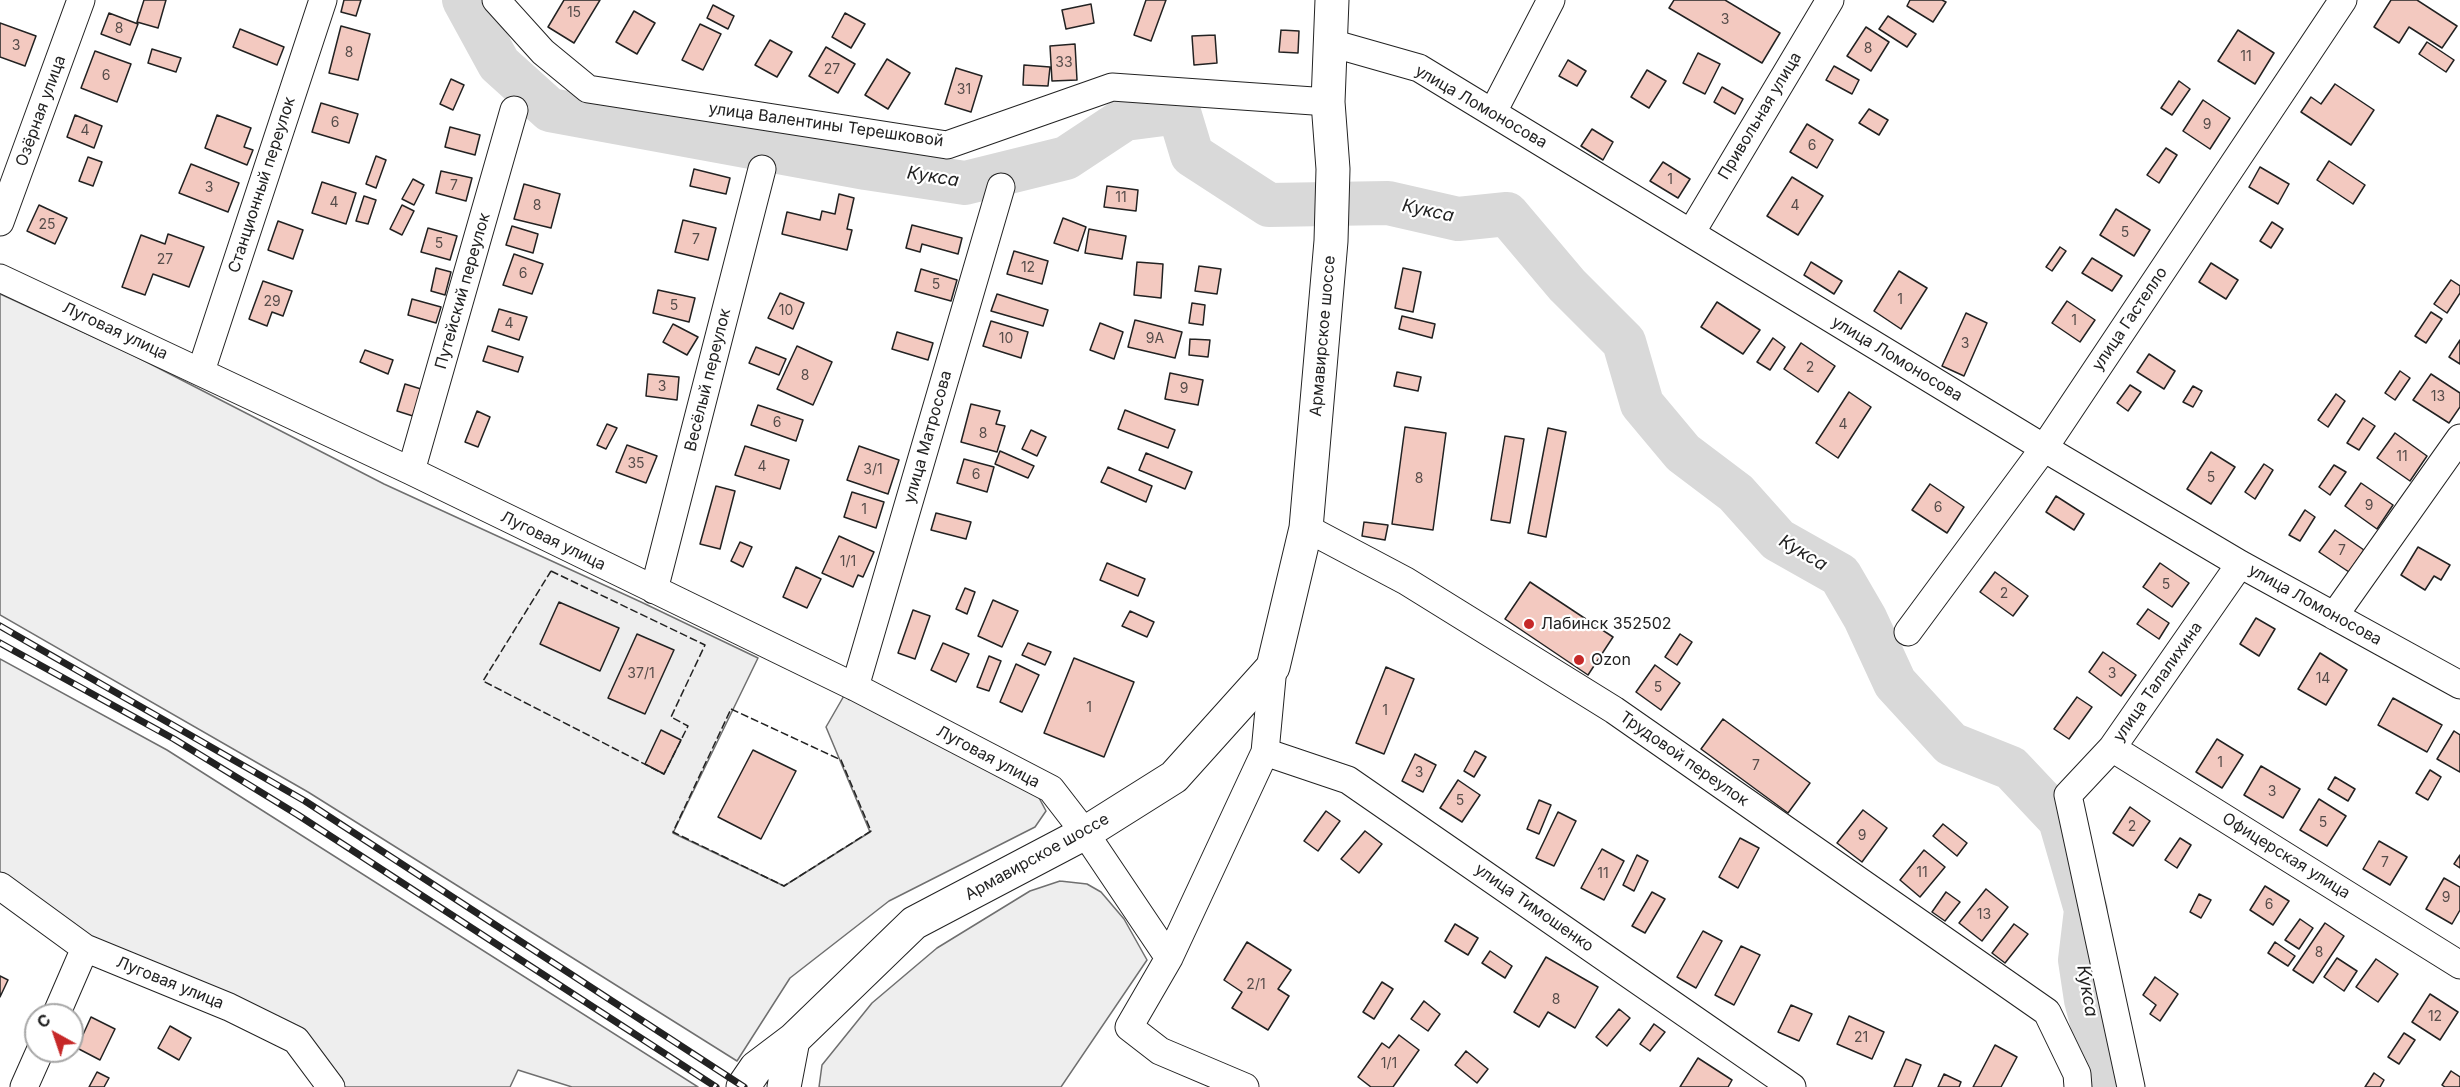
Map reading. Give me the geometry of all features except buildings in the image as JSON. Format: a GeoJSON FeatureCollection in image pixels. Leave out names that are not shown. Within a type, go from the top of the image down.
{"type":"FeatureCollection","features":[{"type":"Feature","properties":{"kind":"main road","name":"Армавирское шоссе"},"geometry":{"type":"LineString","coordinates":[[743,1087],[756,1068],[793,1040],[914,923],[1085,833],[1174,777],[1273,667],[1306,528],[1331,241],[1333,169],[1328,102],[1332,0]]}},
{"type":"Feature","properties":{"kind":"main road"},"geometry":{"type":"LineString","coordinates":[[784,1087],[793,1040]]}},
{"type":"Feature","properties":{"kind":"street","name":"Озёрная улица"},"geometry":{"type":"LineString","coordinates":[[0,222],[81,0]]}},
{"type":"Feature","properties":{"kind":"street","name":"Станционный переулок"},"geometry":{"type":"LineString","coordinates":[[201,371],[323,0]]}},
{"type":"Feature","properties":{"kind":"street","name":"улица Валентины Терешковой"},"geometry":{"type":"LineString","coordinates":[[496,0],[543,52],[588,89],[947,145],[1112,87],[1328,102]]}},
{"type":"Feature","properties":{"kind":"street"},"geometry":{"type":"LineString","coordinates":[[1493,112],[1551,0]]}},
{"type":"Feature","properties":{"kind":"street","name":"Привольная улица"},"geometry":{"type":"LineString","coordinates":[[1691,233],[1830,0]]}},
{"type":"Feature","properties":{"kind":"street","name":"улица Гастелло"},"geometry":{"type":"LineString","coordinates":[[1908,632],[2044,448],[2343,0]]}},
{"type":"Feature","properties":{"kind":"street","name":"улица Ломоносова"},"geometry":{"type":"LineString","coordinates":[[1331,43],[1419,68],[2044,448],[2240,564],[2460,685]]}},
{"type":"Feature","properties":{"kind":"street","name":"Путейский переулок"},"geometry":{"type":"LineString","coordinates":[[411,471],[514,110]]}},
{"type":"Feature","properties":{"kind":"street","name":"Весёлый переулок"},"geometry":{"type":"LineString","coordinates":[[654,590],[762,169]]}},
{"type":"Feature","properties":{"kind":"street","name":"улица Матросова"},"geometry":{"type":"LineString","coordinates":[[855,687],[1001,188]]}},
{"type":"Feature","properties":{"kind":"street","name":"Луговая улица"},"geometry":{"type":"LineString","coordinates":[[0,278],[411,471],[855,687],[1051,789],[1085,833],[1169,958]]}},
{"type":"Feature","properties":{"kind":"street"},"geometry":{"type":"LineString","coordinates":[[2334,616],[2460,438]]}},
{"type":"Feature","properties":{"kind":"street","name":"Трудовой переулок"},"geometry":{"type":"LineString","coordinates":[[1306,528],[1406,581],[1614,710],[2047,1012],[2077,1074],[2078,1087]]}},
{"type":"Feature","properties":{"kind":"street","name":"улица Талалихина"},"geometry":{"type":"LineString","coordinates":[[2131,1087],[2068,795],[2112,748],[2240,564]]}},
{"type":"Feature","properties":{"kind":"street","name":"Армавирское шоссе"},"geometry":{"type":"LineString","coordinates":[[1245,1087],[1160,1051],[1129,1027],[1169,958],[1265,752],[1273,667]]}},
{"type":"Feature","properties":{"kind":"street","name":"Офицерская улица"},"geometry":{"type":"LineString","coordinates":[[2112,748],[2460,964]]}},
{"type":"Feature","properties":{"kind":"street","name":"улица Тимошенко"},"geometry":{"type":"LineString","coordinates":[[1265,752],[1348,780],[1792,1087]]}},
{"type":"Feature","properties":{"kind":"street","name":"Луговая улица"},"geometry":{"type":"LineString","coordinates":[[0,886],[85,948],[229,1007],[297,1040],[331,1087]]}},
{"type":"Feature","properties":{"kind":"street"},"geometry":{"type":"LineString","coordinates":[[61,1003],[85,948]]}},
{"type":"Feature","properties":{"kind":"street"},"geometry":{"type":"LineString","coordinates":[[24,1087],[35,1063]]}},
{"type":"Feature","properties":{"kind":"shaded area"},"geometry":{"type":"Polygon","coordinates":[[[0,294],[133,355],[384,484],[758,658],[673,833],[784,886],[870,832],[826,727],[845,694],[1037,794],[1046,811],[1035,827],[889,901],[790,978],[737,1061],[308,792],[0,615],[0,294]]]}},
{"type":"Feature","properties":{"kind":"shaded area"},"geometry":{"type":"Polygon","coordinates":[[[0,659],[167,750],[698,1087],[572,1087],[518,1070],[510,1087],[343,1087],[313,1042],[91,937],[0,874],[0,659]]]}},
{"type":"Feature","properties":{"kind":"shaded area"},"geometry":{"type":"Polygon","coordinates":[[[1060,881],[1087,884],[1101,892],[1124,919],[1147,960],[1061,1087],[819,1087],[822,1065],[872,1003],[937,948],[1030,891],[1060,881]]]}},
{"type":"Feature","properties":{"kind":"waterway","name":"Кукса"},"geometry":{"type":"LineString","coordinates":[[464,0],[499,64],[550,110],[866,168],[965,183],[1066,158],[1125,119],[1179,112],[1192,155],[1269,205],[1388,203],[1458,219],[1507,214],[1567,285],[1624,342],[1642,404],[1683,453],[1736,493],[1778,540],[1840,575],[1865,618],[1895,683],[1951,744],[2011,768],[2060,820],[2086,910],[2080,960],[2086,1000],[2109,1087]]}},
{"type":"Feature","properties":{"kind":"railway"},"geometry":{"type":"LineString","coordinates":[[0,626],[305,801],[744,1087]]}},
{"type":"Feature","properties":{"kind":"railway"},"geometry":{"type":"LineString","coordinates":[[0,643],[174,739],[298,815],[716,1087]]}},
{"type":"Feature","properties":{"kind":"fence"},"geometry":{"type":"LineString","coordinates":[[551,571],[705,645],[671,717],[688,726],[664,774],[483,681],[551,571]]}},
{"type":"Feature","properties":{"kind":"fence"},"geometry":{"type":"LineString","coordinates":[[731,709],[841,760],[871,831],[784,886],[673,832],[731,709]]}},
{"type":"Feature","properties":{"kind":"place","name":"Лабинск 352502"},"geometry":{"type":"Point","coordinates":[1529,624]}},
{"type":"Feature","properties":{"kind":"place","name":"Ozon"},"geometry":{"type":"Point","coordinates":[1579,660]}}]}
